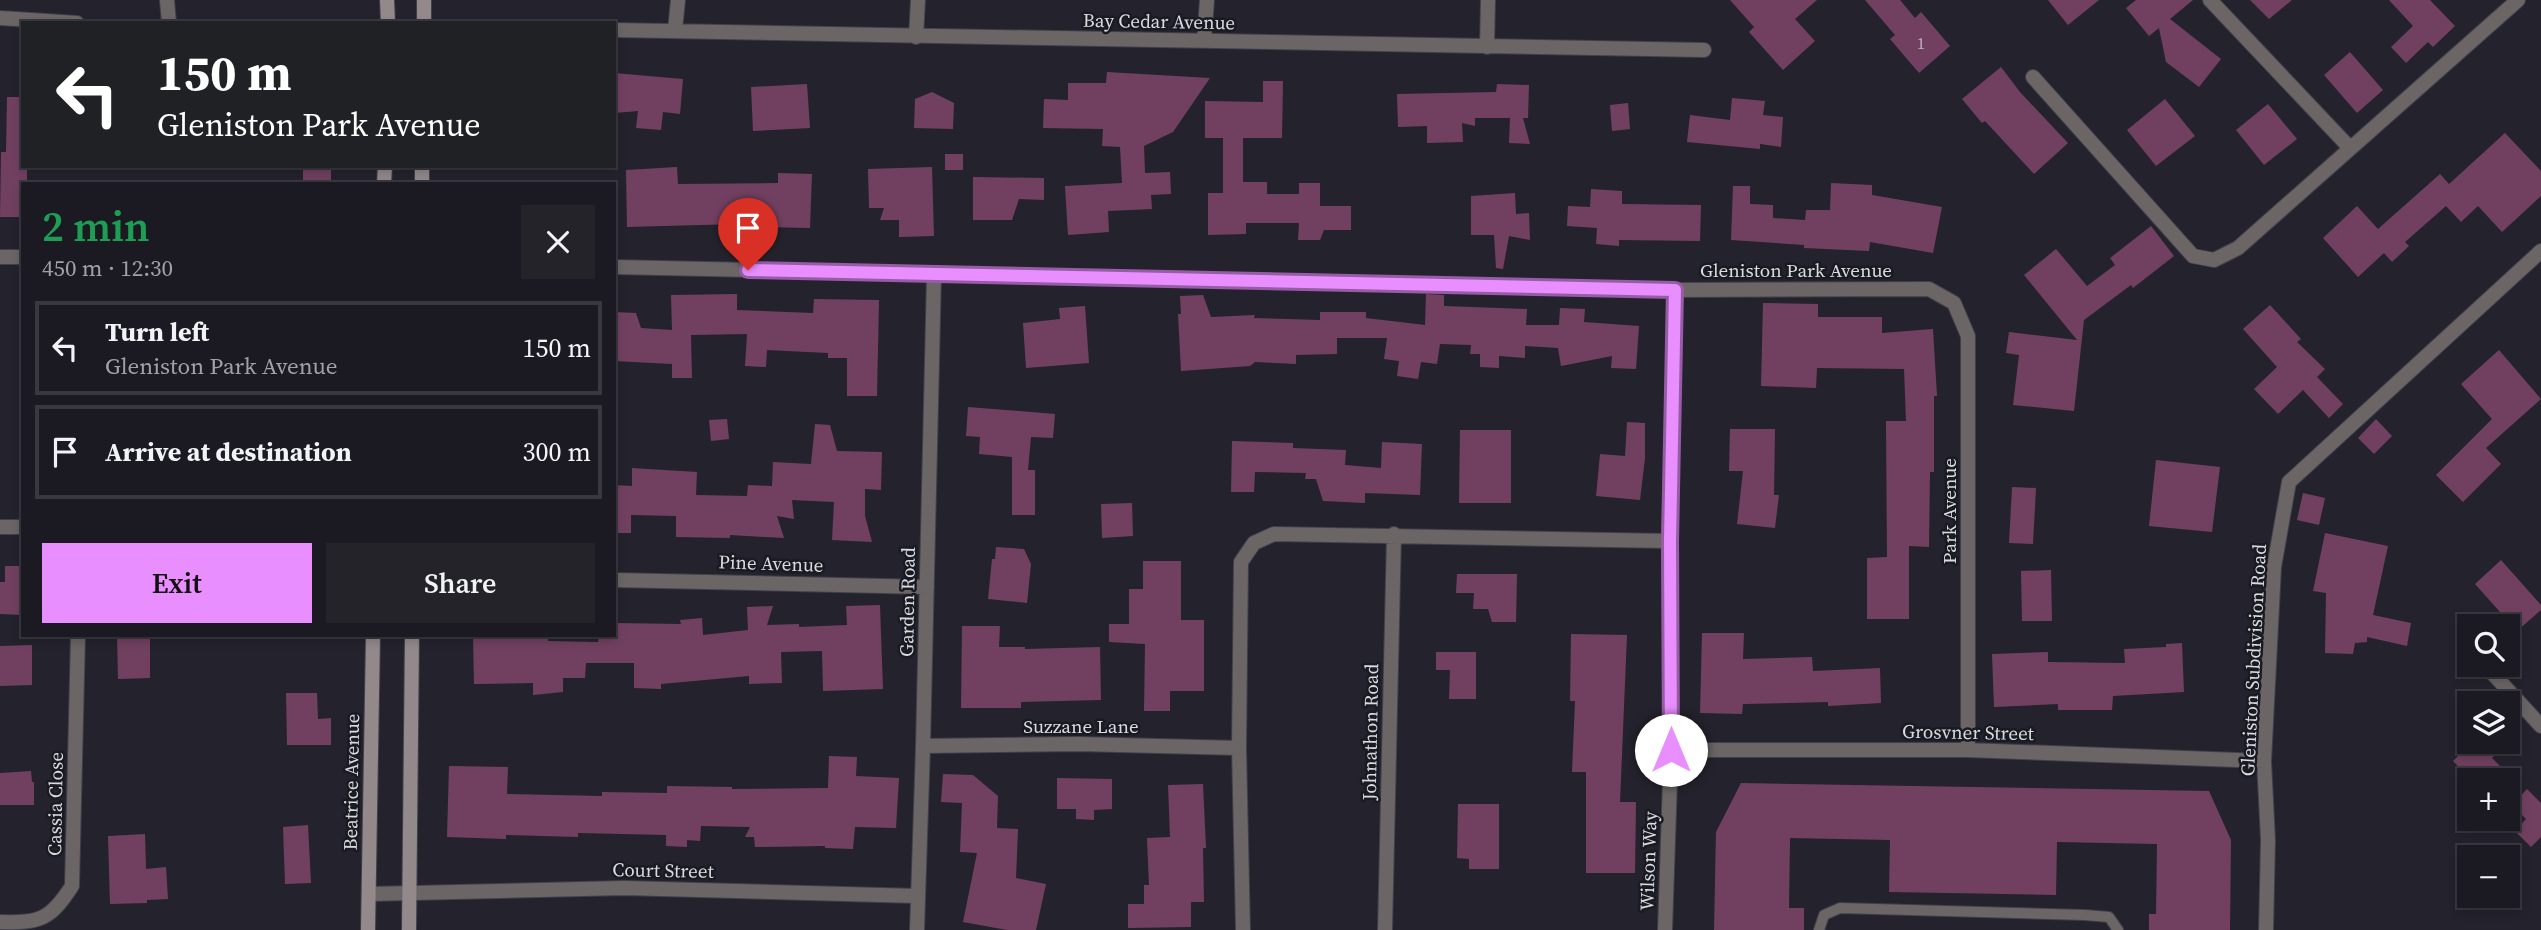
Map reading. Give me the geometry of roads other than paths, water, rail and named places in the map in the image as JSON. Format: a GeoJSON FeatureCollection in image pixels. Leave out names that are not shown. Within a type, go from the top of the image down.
{"type":"FeatureCollection","features":[{"type":"Feature","properties":{"kind":"main road"},"geometry":{"type":"LineString","coordinates":[[387,0],[388,21]]}},
{"type":"Feature","properties":{"kind":"main road"},"geometry":{"type":"LineString","coordinates":[[424,0],[424,21]]}},
{"type":"Feature","properties":{"kind":"main road","name":"Beatrice Avenue"},"geometry":{"type":"LineString","coordinates":[[368,930],[373,637]]}},
{"type":"Feature","properties":{"kind":"main road"},"geometry":{"type":"LineString","coordinates":[[409,930],[412,637]]}},
{"type":"Feature","properties":{"kind":"street"},"geometry":{"type":"LineString","coordinates":[[167,0],[169,21]]}},
{"type":"Feature","properties":{"kind":"street"},"geometry":{"type":"LineString","coordinates":[[675,30],[678,0]]}},
{"type":"Feature","properties":{"kind":"street"},"geometry":{"type":"LineString","coordinates":[[916,37],[918,0]]}},
{"type":"Feature","properties":{"kind":"street"},"geometry":{"type":"LineString","coordinates":[[1204,41],[1207,0]]}},
{"type":"Feature","properties":{"kind":"street"},"geometry":{"type":"LineString","coordinates":[[1487,47],[1488,0]]}},
{"type":"Feature","properties":{"kind":"street"},"geometry":{"type":"LineString","coordinates":[[2210,0],[2350,148]]}},
{"type":"Feature","properties":{"kind":"street"},"geometry":{"type":"LineString","coordinates":[[2033,77],[2193,256],[2214,260],[2238,248],[2518,0]]}},
{"type":"Feature","properties":{"kind":"street"},"geometry":{"type":"LineString","coordinates":[[0,18],[46,21]]}},
{"type":"Feature","properties":{"kind":"street","name":"Bay Cedar Avenue"},"geometry":{"type":"LineString","coordinates":[[616,30],[1704,50]]}},
{"type":"Feature","properties":{"kind":"street","name":"Gleniston Subdivision Road"},"geometry":{"type":"LineString","coordinates":[[2266,930],[2268,840],[2264,761],[2274,567],[2289,482],[2541,251]]}},
{"type":"Feature","properties":{"kind":"street"},"geometry":{"type":"LineString","coordinates":[[0,257],[21,257]]}},
{"type":"Feature","properties":{"kind":"street","name":"Gleniston Park Avenue"},"geometry":{"type":"LineString","coordinates":[[616,267],[1675,290],[1929,289]]}},
{"type":"Feature","properties":{"kind":"street","name":"Garden Road"},"geometry":{"type":"LineString","coordinates":[[917,930],[934,275]]}},
{"type":"Feature","properties":{"kind":"street","name":"Park Avenue"},"geometry":{"type":"LineString","coordinates":[[1929,289],[1955,303],[1968,336],[1968,750]]}},
{"type":"Feature","properties":{"kind":"street","name":"Wilson Way"},"geometry":{"type":"LineString","coordinates":[[1665,930],[1671,750],[1670,541],[1675,290]]}},
{"type":"Feature","properties":{"kind":"street"},"geometry":{"type":"LineString","coordinates":[[0,527],[21,527]]}},
{"type":"Feature","properties":{"kind":"street"},"geometry":{"type":"LineString","coordinates":[[1242,930],[1238,748],[1241,562],[1254,543],[1274,534],[1394,534],[1670,541]]}},
{"type":"Feature","properties":{"kind":"street","name":"Johnathon Road"},"geometry":{"type":"LineString","coordinates":[[1385,930],[1394,534]]}},
{"type":"Feature","properties":{"kind":"street","name":"Pine Avenue"},"geometry":{"type":"LineString","coordinates":[[616,580],[927,587]]}},
{"type":"Feature","properties":{"kind":"street","name":"Cassia Close"},"geometry":{"type":"LineString","coordinates":[[0,922],[30,923],[48,915],[60,905],[72,886],[78,637]]}},
{"type":"Feature","properties":{"kind":"street"},"geometry":{"type":"LineString","coordinates":[[2496,677],[2541,726]]}},
{"type":"Feature","properties":{"kind":"street","name":"Suzzane Lane"},"geometry":{"type":"LineString","coordinates":[[923,746],[1078,744],[1238,748]]}},
{"type":"Feature","properties":{"kind":"street","name":"Grosvner Street"},"geometry":{"type":"LineString","coordinates":[[1671,750],[1968,750],[2264,761]]}},
{"type":"Feature","properties":{"kind":"street","name":"Court Street"},"geometry":{"type":"LineString","coordinates":[[369,894],[624,888],[917,896]]}},
{"type":"Feature","properties":{"kind":"lane"},"geometry":{"type":"LineString","coordinates":[[1819,930],[1824,915],[1840,908],[2085,915],[2109,917],[2118,930]]}}]}
